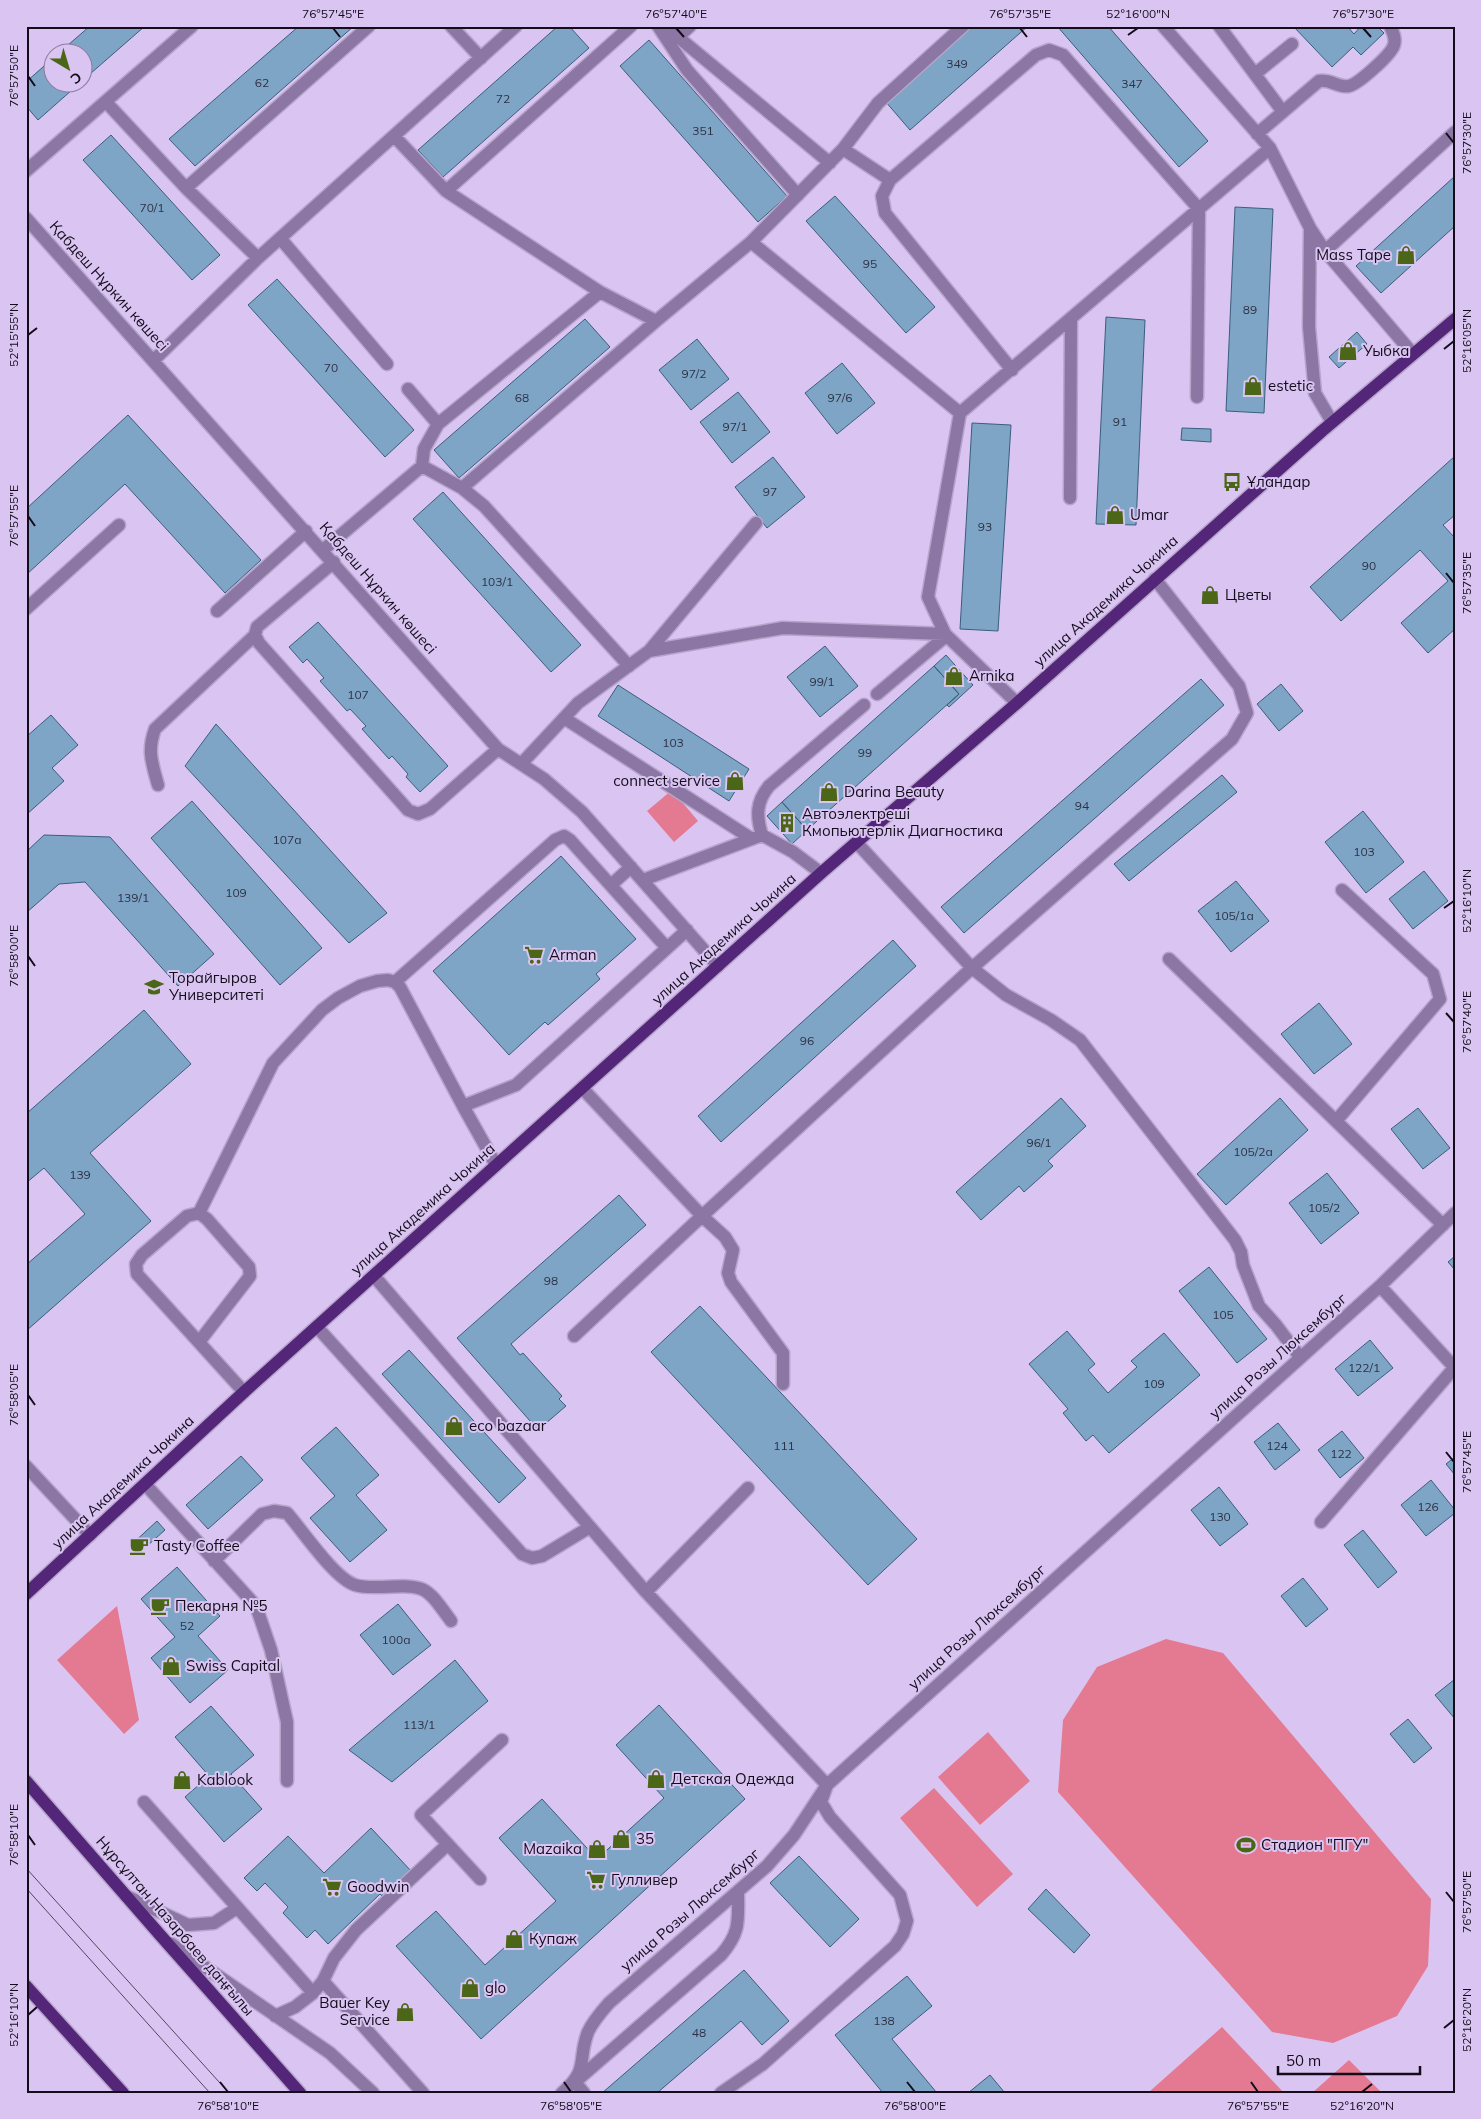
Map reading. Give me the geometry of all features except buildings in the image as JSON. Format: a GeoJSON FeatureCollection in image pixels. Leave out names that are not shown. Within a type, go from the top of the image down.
{"type":"FeatureCollection","features":[{"type":"Feature","properties":{"kind":"main road","name":"улица Академика Чокина"},"geometry":{"type":"LineString","coordinates":[[26,1594],[244,1392],[583,1089],[820,873],[857,843],[1332,422],[1455,319]]}},
{"type":"Feature","properties":{"kind":"main road","name":"Нұрсұлтан Назарбаев даңғылы"},"geometry":{"type":"LineString","coordinates":[[26,1780],[300,2093]]}},
{"type":"Feature","properties":{"kind":"main road"},"geometry":{"type":"LineString","coordinates":[[26,1986],[123,2093]]}},
{"type":"Feature","properties":{"kind":"street"},"geometry":{"type":"LineString","coordinates":[[26,171],[192,26]]}},
{"type":"Feature","properties":{"kind":"street"},"geometry":{"type":"LineString","coordinates":[[186,188],[369,26]]}},
{"type":"Feature","properties":{"kind":"street"},"geometry":{"type":"LineString","coordinates":[[452,26],[481,58]]}},
{"type":"Feature","properties":{"kind":"street"},"geometry":{"type":"LineString","coordinates":[[153,361],[258,258],[516,26]]}},
{"type":"Feature","properties":{"kind":"street"},"geometry":{"type":"LineString","coordinates":[[446,191],[631,26]]}},
{"type":"Feature","properties":{"kind":"street"},"geometry":{"type":"LineString","coordinates":[[659,26],[678,37],[830,163]]}},
{"type":"Feature","properties":{"kind":"street"},"geometry":{"type":"LineString","coordinates":[[659,26],[687,70],[798,195]]}},
{"type":"Feature","properties":{"kind":"street"},"geometry":{"type":"LineString","coordinates":[[678,37],[690,26]]}},
{"type":"Feature","properties":{"kind":"street"},"geometry":{"type":"LineString","coordinates":[[462,488],[751,242],[843,149],[878,103],[963,26]]}},
{"type":"Feature","properties":{"kind":"street"},"geometry":{"type":"LineString","coordinates":[[1163,26],[1270,148],[1310,228],[1325,251],[1413,354]]}},
{"type":"Feature","properties":{"kind":"street"},"geometry":{"type":"LineString","coordinates":[[1219,26],[1283,112]]}},
{"type":"Feature","properties":{"kind":"street"},"geometry":{"type":"LineString","coordinates":[[1257,134],[1319,81],[1328,79],[1341,86],[1350,86],[1366,74],[1385,58],[1394,45],[1395,36],[1390,26]]}},
{"type":"Feature","properties":{"kind":"street"},"geometry":{"type":"LineString","coordinates":[[1255,74],[1292,44]]}},
{"type":"Feature","properties":{"kind":"street"},"geometry":{"type":"LineString","coordinates":[[1012,370],[885,213],[882,196],[890,180],[1036,55],[1049,50],[1063,55],[1199,209],[1197,396]]}},
{"type":"Feature","properties":{"kind":"street"},"geometry":{"type":"LineString","coordinates":[[106,102],[186,188],[258,258]]}},
{"type":"Feature","properties":{"kind":"street"},"geometry":{"type":"LineString","coordinates":[[1325,251],[1455,132]]}},
{"type":"Feature","properties":{"kind":"street"},"geometry":{"type":"LineString","coordinates":[[394,136],[446,191],[600,292],[656,321]]}},
{"type":"Feature","properties":{"kind":"street"},"geometry":{"type":"LineString","coordinates":[[1017,702],[946,636],[928,598],[960,413],[1270,148]]}},
{"type":"Feature","properties":{"kind":"street"},"geometry":{"type":"LineString","coordinates":[[843,149],[890,180]]}},
{"type":"Feature","properties":{"kind":"street","name":"Қабдеш Нұркин көшесі"},"geometry":{"type":"LineString","coordinates":[[26,218],[334,562],[498,749],[564,794],[718,966]]}},
{"type":"Feature","properties":{"kind":"street"},"geometry":{"type":"LineString","coordinates":[[1310,228],[1309,327],[1315,393],[1332,422]]}},
{"type":"Feature","properties":{"kind":"street"},"geometry":{"type":"LineString","coordinates":[[280,238],[387,364]]}},
{"type":"Feature","properties":{"kind":"street"},"geometry":{"type":"LineString","coordinates":[[751,242],[960,413]]}},
{"type":"Feature","properties":{"kind":"street"},"geometry":{"type":"LineString","coordinates":[[323,550],[422,466],[424,449],[438,424],[600,292]]}},
{"type":"Feature","properties":{"kind":"street"},"geometry":{"type":"LineString","coordinates":[[1070,498],[1071,319]]}},
{"type":"Feature","properties":{"kind":"street"},"geometry":{"type":"LineString","coordinates":[[408,389],[438,424]]}},
{"type":"Feature","properties":{"kind":"street"},"geometry":{"type":"LineString","coordinates":[[422,466],[462,488],[484,506],[629,666]]}},
{"type":"Feature","properties":{"kind":"street"},"geometry":{"type":"LineString","coordinates":[[521,764],[578,703],[649,651],[756,523]]}},
{"type":"Feature","properties":{"kind":"street"},"geometry":{"type":"LineString","coordinates":[[26,609],[119,525]]}},
{"type":"Feature","properties":{"kind":"street"},"geometry":{"type":"LineString","coordinates":[[217,611],[306,531]]}},
{"type":"Feature","properties":{"kind":"street"},"geometry":{"type":"LineString","coordinates":[[158,785],[150,756],[150,743],[155,729],[255,635],[257,627],[334,562]]}},
{"type":"Feature","properties":{"kind":"street"},"geometry":{"type":"LineString","coordinates":[[574,1336],[972,968],[1232,739],[1247,713],[1239,686],[1155,579]]}},
{"type":"Feature","properties":{"kind":"street"},"geometry":{"type":"LineString","coordinates":[[649,651],[782,628],[946,636]]}},
{"type":"Feature","properties":{"kind":"street"},"geometry":{"type":"LineString","coordinates":[[255,635],[259,643],[408,810],[418,814],[430,809],[498,749]]}},
{"type":"Feature","properties":{"kind":"street"},"geometry":{"type":"LineString","coordinates":[[877,694],[946,636]]}},
{"type":"Feature","properties":{"kind":"street"},"geometry":{"type":"LineString","coordinates":[[757,837],[758,804],[761,795],[769,786],[864,705]]}},
{"type":"Feature","properties":{"kind":"street"},"geometry":{"type":"LineString","coordinates":[[564,718],[757,837],[793,852],[820,873]]}},
{"type":"Feature","properties":{"kind":"street"},"geometry":{"type":"LineString","coordinates":[[395,982],[555,840],[564,836],[667,948]]}},
{"type":"Feature","properties":{"kind":"street"},"geometry":{"type":"LineString","coordinates":[[643,880],[757,837]]}},
{"type":"Feature","properties":{"kind":"street"},"geometry":{"type":"LineString","coordinates":[[857,843],[972,968],[1006,995],[1051,1020],[1080,1040],[1234,1240],[1241,1252],[1243,1265],[1259,1306],[1300,1357]]}},
{"type":"Feature","properties":{"kind":"street"},"geometry":{"type":"LineString","coordinates":[[611,885],[631,867]]}},
{"type":"Feature","properties":{"kind":"street"},"geometry":{"type":"LineString","coordinates":[[1336,1122],[1440,1000],[1433,974],[1342,890]]}},
{"type":"Feature","properties":{"kind":"street"},"geometry":{"type":"LineString","coordinates":[[463,1106],[516,1085],[687,930]]}},
{"type":"Feature","properties":{"kind":"street"},"geometry":{"type":"LineString","coordinates":[[1169,959],[1443,1225]]}},
{"type":"Feature","properties":{"kind":"street"},"geometry":{"type":"LineString","coordinates":[[244,1392],[138,1274],[136,1264],[142,1255],[187,1216],[199,1213],[273,1063],[322,1010],[338,998],[360,986],[377,981],[388,980],[395,982],[400,987],[496,1165]]}},
{"type":"Feature","properties":{"kind":"street"},"geometry":{"type":"LineString","coordinates":[[583,1089],[702,1216],[725,1237],[733,1250],[728,1273],[731,1282],[782,1353],[782,1384]]}},
{"type":"Feature","properties":{"kind":"street"},"geometry":{"type":"LineString","coordinates":[[199,1213],[207,1219],[249,1266],[250,1276],[199,1342]]}},
{"type":"Feature","properties":{"kind":"street","name":"улица Розы Люксембург"},"geometry":{"type":"LineString","coordinates":[[562,2093],[575,2082],[583,2064],[588,2032],[599,2014],[609,2003],[738,1892],[781,1850],[827,1785],[1380,1286],[1455,1213]]}},
{"type":"Feature","properties":{"kind":"street"},"geometry":{"type":"LineString","coordinates":[[374,1276],[646,1592],[827,1785],[821,1802],[830,1817],[900,1895],[908,1921],[903,1934],[895,1946],[763,2064],[721,2093]]}},
{"type":"Feature","properties":{"kind":"street"},"geometry":{"type":"LineString","coordinates":[[1321,1522],[1454,1367],[1380,1286]]}},
{"type":"Feature","properties":{"kind":"street"},"geometry":{"type":"LineString","coordinates":[[317,1326],[522,1554],[532,1558],[542,1556],[590,1527]]}},
{"type":"Feature","properties":{"kind":"street"},"geometry":{"type":"LineString","coordinates":[[26,1466],[90,1535]]}},
{"type":"Feature","properties":{"kind":"street"},"geometry":{"type":"LineString","coordinates":[[145,1484],[256,1606],[271,1650],[287,1722],[287,1781]]}},
{"type":"Feature","properties":{"kind":"street"},"geometry":{"type":"LineString","coordinates":[[646,1592],[748,1488]]}},
{"type":"Feature","properties":{"kind":"street"},"geometry":{"type":"LineString","coordinates":[[214,1561],[262,1514],[274,1511],[287,1513],[340,1576],[355,1585],[371,1587],[413,1586],[422,1588],[438,1603],[451,1621]]}},
{"type":"Feature","properties":{"kind":"street"},"geometry":{"type":"LineString","coordinates":[[480,1879],[421,1815],[502,1740]]}},
{"type":"Feature","properties":{"kind":"street"},"geometry":{"type":"LineString","coordinates":[[144,1802],[313,1993]]}},
{"type":"Feature","properties":{"kind":"street"},"geometry":{"type":"LineString","coordinates":[[275,2016],[296,2007],[313,1993],[323,1981],[334,1958],[356,1930],[448,1844]]}},
{"type":"Feature","properties":{"kind":"street"},"geometry":{"type":"LineString","coordinates":[[584,2093],[575,2082],[721,1955],[731,1943],[736,1932],[738,1892]]}},
{"type":"Feature","properties":{"kind":"street"},"geometry":{"type":"LineString","coordinates":[[126,1896],[188,1925],[214,1923],[237,1908]]}},
{"type":"Feature","properties":{"kind":"street"},"geometry":{"type":"LineString","coordinates":[[161,1936],[330,2053],[354,2073],[373,2093]]}},
{"type":"Feature","properties":{"kind":"street"},"geometry":{"type":"LineString","coordinates":[[323,1981],[424,2093]]}},
{"type":"Feature","properties":{"kind":"shaded area"},"geometry":{"type":"Polygon","coordinates":[[[672,790],[698,821],[674,842],[647,811],[672,790]]]}},
{"type":"Feature","properties":{"kind":"shaded area"},"geometry":{"type":"Polygon","coordinates":[[[117,1606],[139,1720],[124,1734],[57,1660],[117,1606]]]}},
{"type":"Feature","properties":{"kind":"shaded area","name":"Стадион \"ПГУ\""},"geometry":{"type":"Polygon","coordinates":[[[1166,1639],[1223,1653],[1431,1899],[1428,1966],[1397,2016],[1333,2043],[1272,2032],[1058,1792],[1063,1720],[1097,1667],[1166,1639]]]}},
{"type":"Feature","properties":{"kind":"shaded area"},"geometry":{"type":"Polygon","coordinates":[[[988,1732],[1030,1781],[980,1825],[938,1777],[988,1732]]]}},
{"type":"Feature","properties":{"kind":"shaded area"},"geometry":{"type":"Polygon","coordinates":[[[934,1788],[1013,1874],[977,1907],[900,1818],[934,1788]]]}},
{"type":"Feature","properties":{"kind":"shaded area"},"geometry":{"type":"Polygon","coordinates":[[[1222,2027],[1284,2093],[1149,2092],[1222,2027]]]}},
{"type":"Feature","properties":{"kind":"shaded area"},"geometry":{"type":"Polygon","coordinates":[[[1349,2060],[1382,2093],[1312,2093],[1349,2060]]]}},
{"type":"Feature","properties":{"kind":"tram line"},"geometry":{"type":"LineString","coordinates":[[26,1868],[229,2093]]}},
{"type":"Feature","properties":{"kind":"tram line"},"geometry":{"type":"LineString","coordinates":[[26,1888],[210,2093]]}},
{"type":"Feature","properties":{"kind":"place","name":"Mass Tape"},"geometry":{"type":"Point","coordinates":[1406,255]}},
{"type":"Feature","properties":{"kind":"place","name":"Уыбка"},"geometry":{"type":"Point","coordinates":[1348,351]}},
{"type":"Feature","properties":{"kind":"place","name":"estetic"},"geometry":{"type":"Point","coordinates":[1253,386]}},
{"type":"Feature","properties":{"kind":"place","name":"Ұландар"},"geometry":{"type":"Point","coordinates":[1232,482]}},
{"type":"Feature","properties":{"kind":"place","name":"Umar"},"geometry":{"type":"Point","coordinates":[1115,515]}},
{"type":"Feature","properties":{"kind":"place","name":"Цветы"},"geometry":{"type":"Point","coordinates":[1210,595]}},
{"type":"Feature","properties":{"kind":"place","name":"Arnika"},"geometry":{"type":"Point","coordinates":[954,676]}},
{"type":"Feature","properties":{"kind":"place","name":"connect service"},"geometry":{"type":"Point","coordinates":[735,781]}},
{"type":"Feature","properties":{"kind":"place","name":"Darina Beauty"},"geometry":{"type":"Point","coordinates":[829,792]}},
{"type":"Feature","properties":{"kind":"place","name":"Автоэлектреші Кмопьютерлік Диагностика"},"geometry":{"type":"Point","coordinates":[787,823]}},
{"type":"Feature","properties":{"kind":"place","name":"Arman"},"geometry":{"type":"Point","coordinates":[534,955]}},
{"type":"Feature","properties":{"kind":"place","name":"Торайгыров Университеті"},"geometry":{"type":"Point","coordinates":[154,987]}},
{"type":"Feature","properties":{"kind":"place","name":"eco bazaar"},"geometry":{"type":"Point","coordinates":[454,1426]}},
{"type":"Feature","properties":{"kind":"place","name":"Tasty Coffee"},"geometry":{"type":"Point","coordinates":[139,1546]}},
{"type":"Feature","properties":{"kind":"place","name":"Пекарня №5"},"geometry":{"type":"Point","coordinates":[160,1606]}},
{"type":"Feature","properties":{"kind":"place","name":"Swiss Capital"},"geometry":{"type":"Point","coordinates":[171,1666]}},
{"type":"Feature","properties":{"kind":"place","name":"Детская Одежда"},"geometry":{"type":"Point","coordinates":[656,1779]}},
{"type":"Feature","properties":{"kind":"place","name":"Kablook"},"geometry":{"type":"Point","coordinates":[182,1780]}},
{"type":"Feature","properties":{"kind":"place","name":"35"},"geometry":{"type":"Point","coordinates":[621,1839]}},
{"type":"Feature","properties":{"kind":"place","name":"Стадион \"ПГУ\""},"geometry":{"type":"Point","coordinates":[1246,1845]}},
{"type":"Feature","properties":{"kind":"place","name":"Mazaika"},"geometry":{"type":"Point","coordinates":[597,1849]}},
{"type":"Feature","properties":{"kind":"place","name":"Гулливер"},"geometry":{"type":"Point","coordinates":[596,1880]}},
{"type":"Feature","properties":{"kind":"place","name":"Goodwin"},"geometry":{"type":"Point","coordinates":[332,1887]}},
{"type":"Feature","properties":{"kind":"place","name":"Купаж"},"geometry":{"type":"Point","coordinates":[514,1939]}},
{"type":"Feature","properties":{"kind":"place","name":"glo"},"geometry":{"type":"Point","coordinates":[470,1988]}},
{"type":"Feature","properties":{"kind":"place","name":"Bauer Key Service"},"geometry":{"type":"Point","coordinates":[405,2012]}}]}
